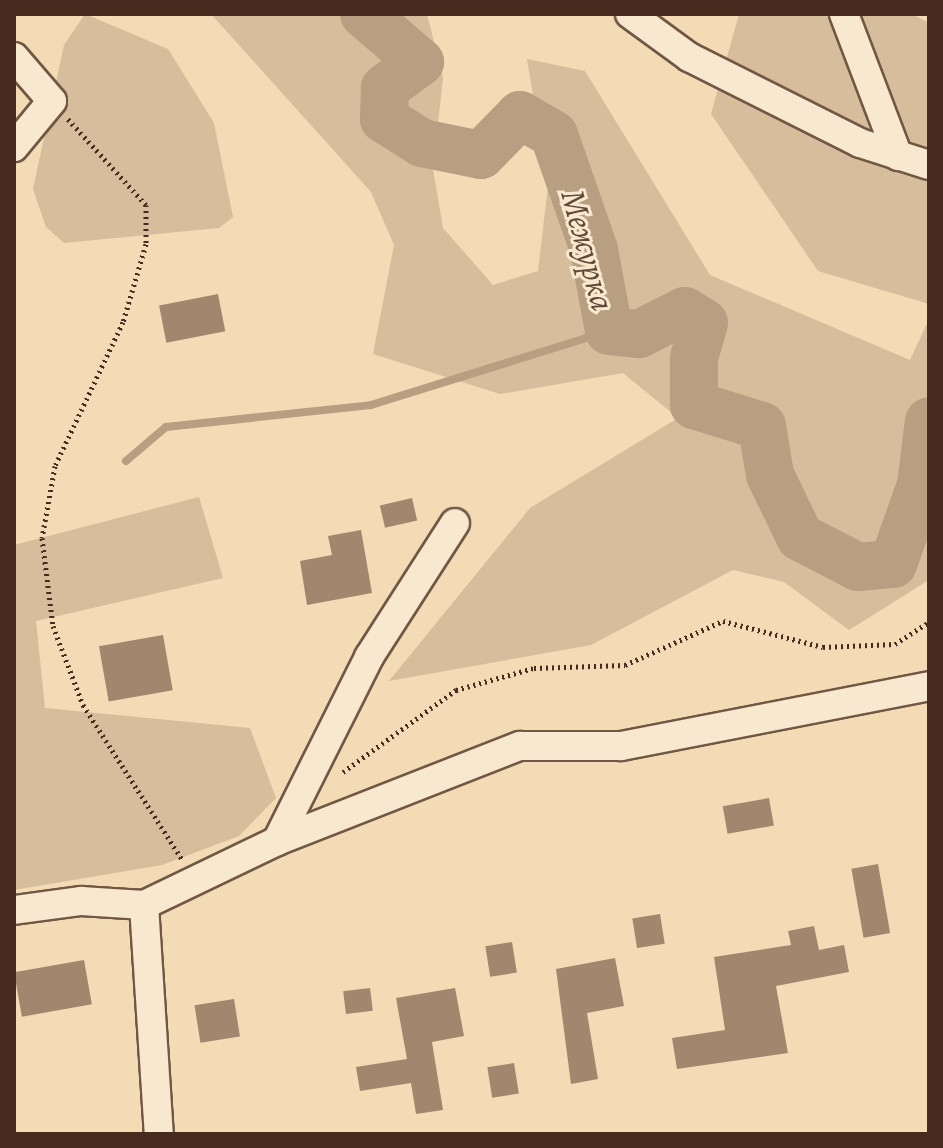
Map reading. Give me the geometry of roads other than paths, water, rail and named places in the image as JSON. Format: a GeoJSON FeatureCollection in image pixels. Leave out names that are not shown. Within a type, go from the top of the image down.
{"type":"FeatureCollection","features":[{"type":"Feature","properties":{"kind":"street"},"geometry":{"type":"LineString","coordinates":[[630,14],[689,57],[898,156],[929,165]]}},
{"type":"Feature","properties":{"kind":"street"},"geometry":{"type":"LineString","coordinates":[[844,14],[898,156]]}},
{"type":"Feature","properties":{"kind":"street"},"geometry":{"type":"LineString","coordinates":[[14,57],[52,101],[17,147]]}},
{"type":"Feature","properties":{"kind":"street"},"geometry":{"type":"LineString","coordinates":[[277,841],[369,657],[455,523]]}},
{"type":"Feature","properties":{"kind":"street"},"geometry":{"type":"LineString","coordinates":[[14,910],[81,901],[144,905],[277,841],[520,746],[621,746],[929,686]]}},
{"type":"Feature","properties":{"kind":"street"},"geometry":{"type":"LineString","coordinates":[[144,905],[159,1134]]}},
{"type":"Feature","properties":{"kind":"waterway","name":"Межурка"},"geometry":{"type":"LineString","coordinates":[[364,14],[420,62],[385,88],[384,119],[422,143],[481,155],[520,115],[554,135],[594,250],[609,331],[639,334],[685,311],[704,323],[694,359],[694,405],[762,426],[770,475],[800,537],[858,567],[893,564],[921,485],[929,421]]}},
{"type":"Feature","properties":{"kind":"waterway"},"geometry":{"type":"LineString","coordinates":[[126,461],[166,427],[371,405],[609,331]]}}]}
